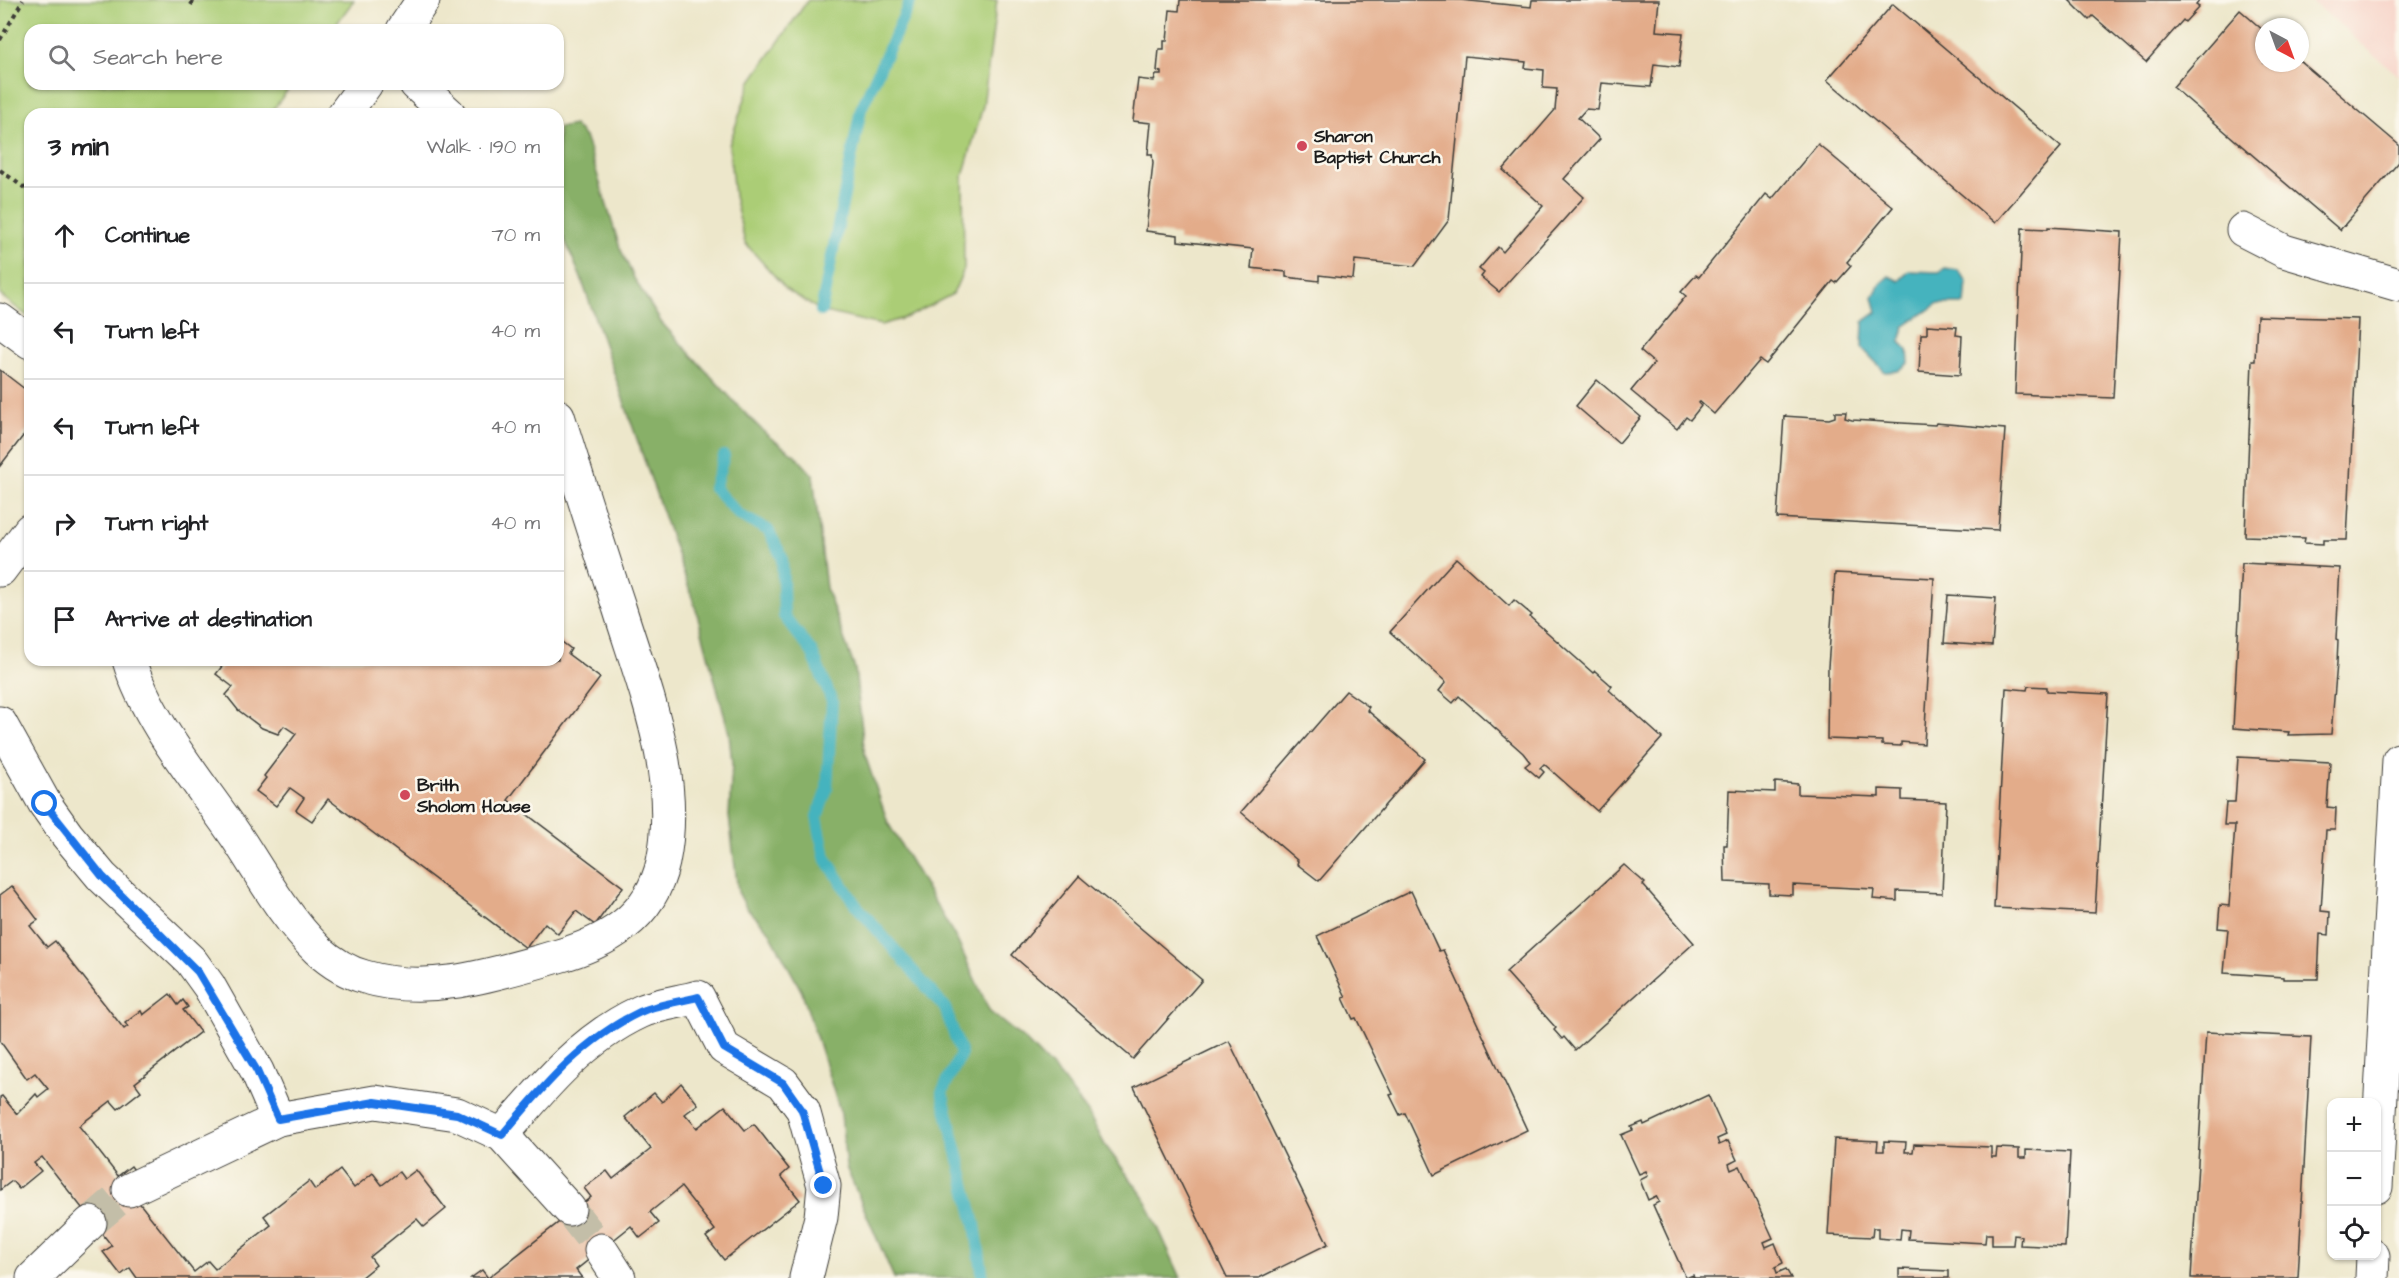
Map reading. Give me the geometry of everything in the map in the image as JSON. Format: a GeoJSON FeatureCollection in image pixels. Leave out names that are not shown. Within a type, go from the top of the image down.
{"type":"FeatureCollection","features":[{"type":"Feature","properties":{"kind":"street"},"geometry":{"type":"LineString","coordinates":[[408,24],[423,0]]}},
{"type":"Feature","properties":{"kind":"street"},"geometry":{"type":"LineString","coordinates":[[348,108],[362,90]]}},
{"type":"Feature","properties":{"kind":"street"},"geometry":{"type":"LineString","coordinates":[[423,90],[442,108]]}},
{"type":"Feature","properties":{"kind":"street"},"geometry":{"type":"LineString","coordinates":[[2243,230],[2284,251],[2399,285]]}},
{"type":"Feature","properties":{"kind":"street"},"geometry":{"type":"LineString","coordinates":[[0,320],[24,338]]}},
{"type":"Feature","properties":{"kind":"street"},"geometry":{"type":"LineString","coordinates":[[131,666],[147,705],[269,885],[318,949],[338,966],[388,984],[421,986],[499,972],[572,953],[609,938],[627,925],[642,909],[663,865],[667,830],[665,780],[656,724],[564,435]]}},
{"type":"Feature","properties":{"kind":"street"},"geometry":{"type":"LineString","coordinates":[[0,570],[24,538]]}},
{"type":"Feature","properties":{"kind":"street"},"geometry":{"type":"LineString","coordinates":[[0,723],[45,804],[67,835],[102,876],[191,962],[209,986],[257,1071],[278,1119]]}},
{"type":"Feature","properties":{"kind":"street"},"geometry":{"type":"LineString","coordinates":[[2378,1152],[2399,760]]}},
{"type":"Feature","properties":{"kind":"street"},"geometry":{"type":"LineString","coordinates":[[502,1135],[544,1085],[591,1041],[641,1012],[698,997],[724,1048],[783,1083],[802,1110],[824,1186],[821,1217],[806,1278]]}},
{"type":"Feature","properties":{"kind":"street"},"geometry":{"type":"LineString","coordinates":[[129,1190],[278,1119],[375,1102],[457,1114],[502,1135],[569,1209]]}},
{"type":"Feature","properties":{"kind":"street"},"geometry":{"type":"LineString","coordinates":[[33,1278],[90,1223]]}},
{"type":"Feature","properties":{"kind":"street"},"geometry":{"type":"LineString","coordinates":[[601,1250],[619,1278]]}},
{"type":"Feature","properties":{"kind":"street"},"geometry":{"type":"LineString","coordinates":[[2372,1278],[2373,1260]]}},
{"type":"Feature","properties":{"kind":"path"},"geometry":{"type":"LineString","coordinates":[[0,40],[23,0]]}},
{"type":"Feature","properties":{"kind":"path"},"geometry":{"type":"LineString","coordinates":[[191,5],[194,0]]}},
{"type":"Feature","properties":{"kind":"path"},"geometry":{"type":"LineString","coordinates":[[0,170],[24,188]]}},
{"type":"Feature","properties":{"kind":"shaded area"},"geometry":{"type":"Polygon","coordinates":[[[2310,0],[2399,0],[2399,76],[2310,0]]]}},
{"type":"Feature","properties":{"kind":"green space"},"geometry":{"type":"Polygon","coordinates":[[[0,0],[354,0],[336,24],[24,24],[24,90],[288,90],[274,108],[24,108],[24,313],[0,295],[0,0]]]}},
{"type":"Feature","properties":{"kind":"green space"},"geometry":{"type":"Polygon","coordinates":[[[808,0],[997,0],[983,106],[963,176],[964,269],[953,294],[908,317],[881,325],[821,311],[787,290],[745,243],[734,196],[729,145],[751,81],[808,0]]]}},
{"type":"Feature","properties":{"kind":"green space"},"geometry":{"type":"Polygon","coordinates":[[[574,125],[585,137],[620,248],[635,280],[661,322],[742,410],[768,436],[795,455],[813,475],[826,588],[855,669],[865,755],[888,823],[957,940],[990,1012],[1026,1041],[1060,1076],[1088,1113],[1105,1145],[1144,1197],[1181,1278],[894,1278],[846,1167],[841,1114],[802,992],[769,931],[746,907],[738,892],[729,816],[732,764],[729,733],[695,606],[581,278],[564,238],[564,127],[574,125]]]}},
{"type":"Feature","properties":{"kind":"water"},"geometry":{"type":"Polygon","coordinates":[[[1945,268],[1958,270],[1967,281],[1965,304],[1937,304],[1904,327],[1900,342],[1908,350],[1909,363],[1898,371],[1885,372],[1862,348],[1863,322],[1877,312],[1873,297],[1880,284],[1889,276],[1899,281],[1909,271],[1939,272],[1945,268]]]}},
{"type":"Feature","properties":{"kind":"building","name":"Sharon Baptist Church"},"geometry":{"type":"Polygon","coordinates":[[[1180,0],[1460,0],[1531,7],[1532,0],[1659,0],[1656,31],[1683,33],[1679,67],[1654,64],[1651,87],[1602,83],[1598,110],[1586,109],[1578,118],[1600,139],[1564,179],[1584,197],[1499,292],[1481,277],[1484,273],[1479,269],[1498,247],[1503,252],[1543,206],[1503,170],[1555,110],[1557,89],[1543,88],[1544,70],[1525,68],[1526,62],[1465,56],[1449,220],[1415,266],[1355,260],[1353,279],[1319,275],[1319,281],[1286,277],[1286,272],[1251,268],[1253,249],[1178,241],[1178,235],[1146,231],[1153,163],[1152,154],[1148,154],[1151,123],[1133,121],[1138,79],[1154,81],[1156,75],[1161,75],[1161,72],[1157,71],[1159,49],[1164,49],[1164,41],[1167,41],[1170,10],[1179,11],[1180,0]]]}},
{"type":"Feature","properties":{"kind":"building"},"geometry":{"type":"Polygon","coordinates":[[[2069,0],[2200,0],[2196,5],[2199,7],[2185,22],[2183,20],[2146,62],[2093,16],[2089,20],[2069,0]]]}},
{"type":"Feature","properties":{"kind":"building"},"geometry":{"type":"Polygon","coordinates":[[[1893,4],[2061,147],[1995,223],[1827,80],[1893,4]]]}},
{"type":"Feature","properties":{"kind":"building"},"geometry":{"type":"Polygon","coordinates":[[[2240,10],[2255,23],[2255,72],[2309,72],[2309,69],[2399,145],[2399,162],[2340,230],[2173,87],[2240,10]]]}},
{"type":"Feature","properties":{"kind":"building"},"geometry":{"type":"Polygon","coordinates":[[[1818,144],[1893,207],[1847,262],[1851,266],[1836,283],[1833,281],[1766,364],[1760,360],[1714,414],[1700,402],[1698,403],[1701,406],[1690,420],[1686,417],[1677,429],[1631,391],[1654,363],[1640,351],[1686,296],[1681,292],[1696,275],[1699,277],[1766,194],[1772,199],[1818,144]]]}},
{"type":"Feature","properties":{"kind":"building"},"geometry":{"type":"Polygon","coordinates":[[[2048,227],[2122,232],[2113,398],[2015,394],[2022,228],[2048,229],[2048,227]]]}},
{"type":"Feature","properties":{"kind":"building"},"geometry":{"type":"Polygon","coordinates":[[[2257,316],[2358,319],[2347,540],[2323,540],[2323,544],[2304,543],[2305,538],[2245,536],[2252,361],[2255,361],[2257,316]]]}},
{"type":"Feature","properties":{"kind":"building"},"geometry":{"type":"Polygon","coordinates":[[[1927,325],[1957,327],[1956,335],[1962,336],[1960,375],[1919,372],[1921,334],[1927,334],[1927,325]]]}},
{"type":"Feature","properties":{"kind":"building"},"geometry":{"type":"Polygon","coordinates":[[[0,370],[24,388],[24,435],[0,466],[0,370]]]}},
{"type":"Feature","properties":{"kind":"building"},"geometry":{"type":"Polygon","coordinates":[[[1597,380],[1641,417],[1619,443],[1576,406],[1597,380]]]}},
{"type":"Feature","properties":{"kind":"building"},"geometry":{"type":"Polygon","coordinates":[[[1835,412],[1846,412],[1845,418],[1852,420],[1935,425],[1936,423],[2005,429],[1998,530],[1777,518],[1784,416],[1829,419],[1835,417],[1835,412]]]}},
{"type":"Feature","properties":{"kind":"building"},"geometry":{"type":"Polygon","coordinates":[[[1456,558],[1509,606],[1514,600],[1532,615],[1530,617],[1593,673],[1595,671],[1612,686],[1609,690],[1662,738],[1597,811],[1544,764],[1540,768],[1544,772],[1539,778],[1525,766],[1530,762],[1523,753],[1459,696],[1453,703],[1439,691],[1446,682],[1390,632],[1456,558]]]}},
{"type":"Feature","properties":{"kind":"building"},"geometry":{"type":"Polygon","coordinates":[[[2242,563],[2340,568],[2337,663],[2331,734],[2288,735],[2289,732],[2233,728],[2242,563]]]}},
{"type":"Feature","properties":{"kind":"building"},"geometry":{"type":"Polygon","coordinates":[[[1835,573],[1934,578],[1924,744],[1901,742],[1901,746],[1882,745],[1882,741],[1827,739],[1828,667],[1835,573]]]}},
{"type":"Feature","properties":{"kind":"building"},"geometry":{"type":"Polygon","coordinates":[[[1948,595],[1996,598],[1992,646],[1944,643],[1948,595]]]}},
{"type":"Feature","properties":{"kind":"building","name":"Brith Sholom House"},"geometry":{"type":"Polygon","coordinates":[[[564,644],[571,649],[568,654],[600,678],[508,800],[623,887],[595,925],[576,911],[558,934],[545,923],[526,948],[328,799],[312,821],[296,810],[304,798],[290,788],[276,806],[256,791],[266,778],[264,776],[296,734],[284,726],[278,734],[262,728],[238,710],[226,695],[233,687],[216,674],[222,666],[564,666],[564,644]]]}},
{"type":"Feature","properties":{"kind":"building"},"geometry":{"type":"Polygon","coordinates":[[[2028,686],[2047,687],[2047,691],[2108,694],[2095,913],[1994,908],[2006,688],[2027,690],[2028,686]]]}},
{"type":"Feature","properties":{"kind":"building"},"geometry":{"type":"Polygon","coordinates":[[[1346,691],[1369,707],[1367,710],[1425,759],[1319,881],[1297,864],[1298,861],[1241,812],[1346,691]]]}},
{"type":"Feature","properties":{"kind":"building"},"geometry":{"type":"Polygon","coordinates":[[[2238,757],[2330,762],[2327,807],[2336,808],[2335,830],[2326,830],[2321,911],[2330,912],[2329,935],[2320,934],[2318,979],[2283,979],[2283,977],[2224,973],[2228,929],[2218,928],[2220,905],[2229,906],[2235,825],[2224,825],[2226,802],[2235,802],[2238,757]]]}},
{"type":"Feature","properties":{"kind":"building"},"geometry":{"type":"Polygon","coordinates":[[[1775,782],[1798,784],[1798,794],[1879,797],[1879,789],[1902,790],[1902,800],[1946,802],[1942,893],[1897,891],[1897,901],[1873,899],[1874,889],[1793,885],[1793,895],[1769,894],[1769,884],[1725,882],[1724,845],[1727,845],[1729,790],[1775,792],[1775,782]]]}},
{"type":"Feature","properties":{"kind":"building"},"geometry":{"type":"Polygon","coordinates":[[[1624,865],[1645,883],[1643,885],[1694,943],[1575,1050],[1564,1037],[1562,1039],[1554,1030],[1556,1028],[1506,972],[1624,865]]]}},
{"type":"Feature","properties":{"kind":"building"},"geometry":{"type":"Polygon","coordinates":[[[1079,876],[1202,980],[1133,1059],[1012,955],[1079,876]]]}},
{"type":"Feature","properties":{"kind":"building"},"geometry":{"type":"Polygon","coordinates":[[[12,886],[38,920],[30,926],[47,947],[55,941],[124,1029],[128,1026],[125,1023],[141,1011],[143,1015],[170,994],[178,1005],[183,1000],[188,1007],[183,1010],[200,1032],[135,1083],[141,1091],[118,1109],[111,1101],[79,1126],[118,1176],[131,1166],[137,1174],[129,1190],[194,1272],[208,1261],[215,1269],[271,1225],[264,1216],[309,1181],[315,1190],[340,1170],[354,1188],[373,1173],[382,1185],[399,1172],[404,1179],[416,1170],[446,1209],[424,1227],[417,1219],[370,1257],[376,1265],[360,1278],[137,1278],[130,1268],[121,1275],[103,1252],[112,1246],[42,1157],[34,1163],[41,1171],[19,1189],[12,1181],[0,1190],[0,1097],[2,1096],[17,1114],[36,1094],[38,1097],[48,1089],[35,1073],[27,1079],[0,1041],[0,895],[12,886]]]}},
{"type":"Feature","properties":{"kind":"building"},"geometry":{"type":"Polygon","coordinates":[[[1411,891],[1439,951],[1443,950],[1527,1130],[1434,1175],[1405,1113],[1400,1115],[1390,1095],[1393,1094],[1356,1018],[1353,1019],[1343,998],[1346,997],[1317,936],[1411,891]]]}},
{"type":"Feature","properties":{"kind":"building"},"geometry":{"type":"Polygon","coordinates":[[[2206,1032],[2311,1037],[2298,1278],[2191,1278],[2206,1032]]]}},
{"type":"Feature","properties":{"kind":"building"},"geometry":{"type":"Polygon","coordinates":[[[1229,1041],[1328,1244],[1259,1278],[1227,1278],[1134,1087],[1229,1041]]]}},
{"type":"Feature","properties":{"kind":"building"},"geometry":{"type":"Polygon","coordinates":[[[681,1083],[698,1104],[685,1114],[697,1128],[725,1106],[745,1130],[754,1124],[789,1169],[781,1176],[800,1200],[724,1260],[706,1237],[715,1230],[681,1187],[650,1212],[659,1223],[640,1238],[631,1226],[576,1270],[582,1278],[488,1278],[591,1197],[584,1188],[607,1171],[613,1179],[651,1149],[625,1117],[654,1093],[662,1102],[681,1083]]]}},
{"type":"Feature","properties":{"kind":"building"},"geometry":{"type":"Polygon","coordinates":[[[1708,1095],[1726,1135],[1717,1139],[1719,1145],[1728,1141],[1737,1160],[1729,1164],[1731,1170],[1740,1166],[1773,1238],[1764,1242],[1766,1247],[1775,1243],[1783,1263],[1775,1267],[1777,1273],[1786,1269],[1791,1278],[1694,1278],[1693,1275],[1686,1278],[1653,1205],[1659,1202],[1656,1196],[1648,1200],[1640,1180],[1648,1176],[1646,1171],[1639,1174],[1621,1135],[1633,1130],[1631,1127],[1643,1122],[1644,1125],[1708,1095]]]}},
{"type":"Feature","properties":{"kind":"building"},"geometry":{"type":"Polygon","coordinates":[[[1834,1139],[1878,1141],[1877,1151],[1884,1151],[1884,1141],[1906,1142],[1905,1152],[1913,1152],[1914,1144],[1991,1147],[1991,1157],[1996,1157],[1997,1148],[2019,1149],[2019,1158],[2026,1158],[2026,1150],[2070,1152],[2065,1247],[2020,1245],[2021,1236],[2014,1235],[2013,1245],[1992,1245],[1992,1234],[1986,1234],[1985,1243],[1908,1239],[1909,1230],[1901,1229],[1900,1240],[1878,1238],[1878,1228],[1873,1228],[1872,1237],[1828,1235],[1834,1139]]]}},
{"type":"Feature","properties":{"kind":"building"},"geometry":{"type":"Polygon","coordinates":[[[1899,1269],[1949,1271],[1949,1278],[1899,1278],[1899,1269]]]}},
{"type":"Feature","properties":{"kind":"building"},"geometry":{"type":"Polygon","coordinates":[[[482,1270],[488,1278],[471,1278],[482,1270]]]}},
{"type":"Feature","properties":{"kind":"waterway"},"geometry":{"type":"LineString","coordinates":[[821,311],[861,109],[911,0]]}},
{"type":"Feature","properties":{"kind":"waterway"},"geometry":{"type":"LineString","coordinates":[[724,456],[714,488],[739,515],[768,530],[782,557],[784,616],[812,652],[832,701],[827,789],[817,817],[825,857],[855,904],[945,1008],[961,1054],[942,1092],[975,1224],[983,1278]]}},
{"type":"Feature","properties":{"kind":"tunnel"},"geometry":{"type":"LineString","coordinates":[[90,1223],[129,1190]]}},
{"type":"Feature","properties":{"kind":"tunnel"},"geometry":{"type":"LineString","coordinates":[[569,1209],[601,1250]]}},
{"type":"Feature","properties":{"kind":"place","name":"Sharon Baptist Church"},"geometry":{"type":"Point","coordinates":[1302,146]}},
{"type":"Feature","properties":{"kind":"place","name":"Brith Sholom House"},"geometry":{"type":"Point","coordinates":[405,795]}},
{"type":"Feature","properties":{"kind":"route"},"geometry":{"type":"LineString","coordinates":[[45,804],[67,835],[102,876],[191,962],[209,986],[257,1071],[278,1119],[375,1102],[457,1114],[502,1135],[544,1085],[591,1041],[641,1012],[698,997],[724,1048],[783,1083],[802,1110],[824,1186]]}}]}
